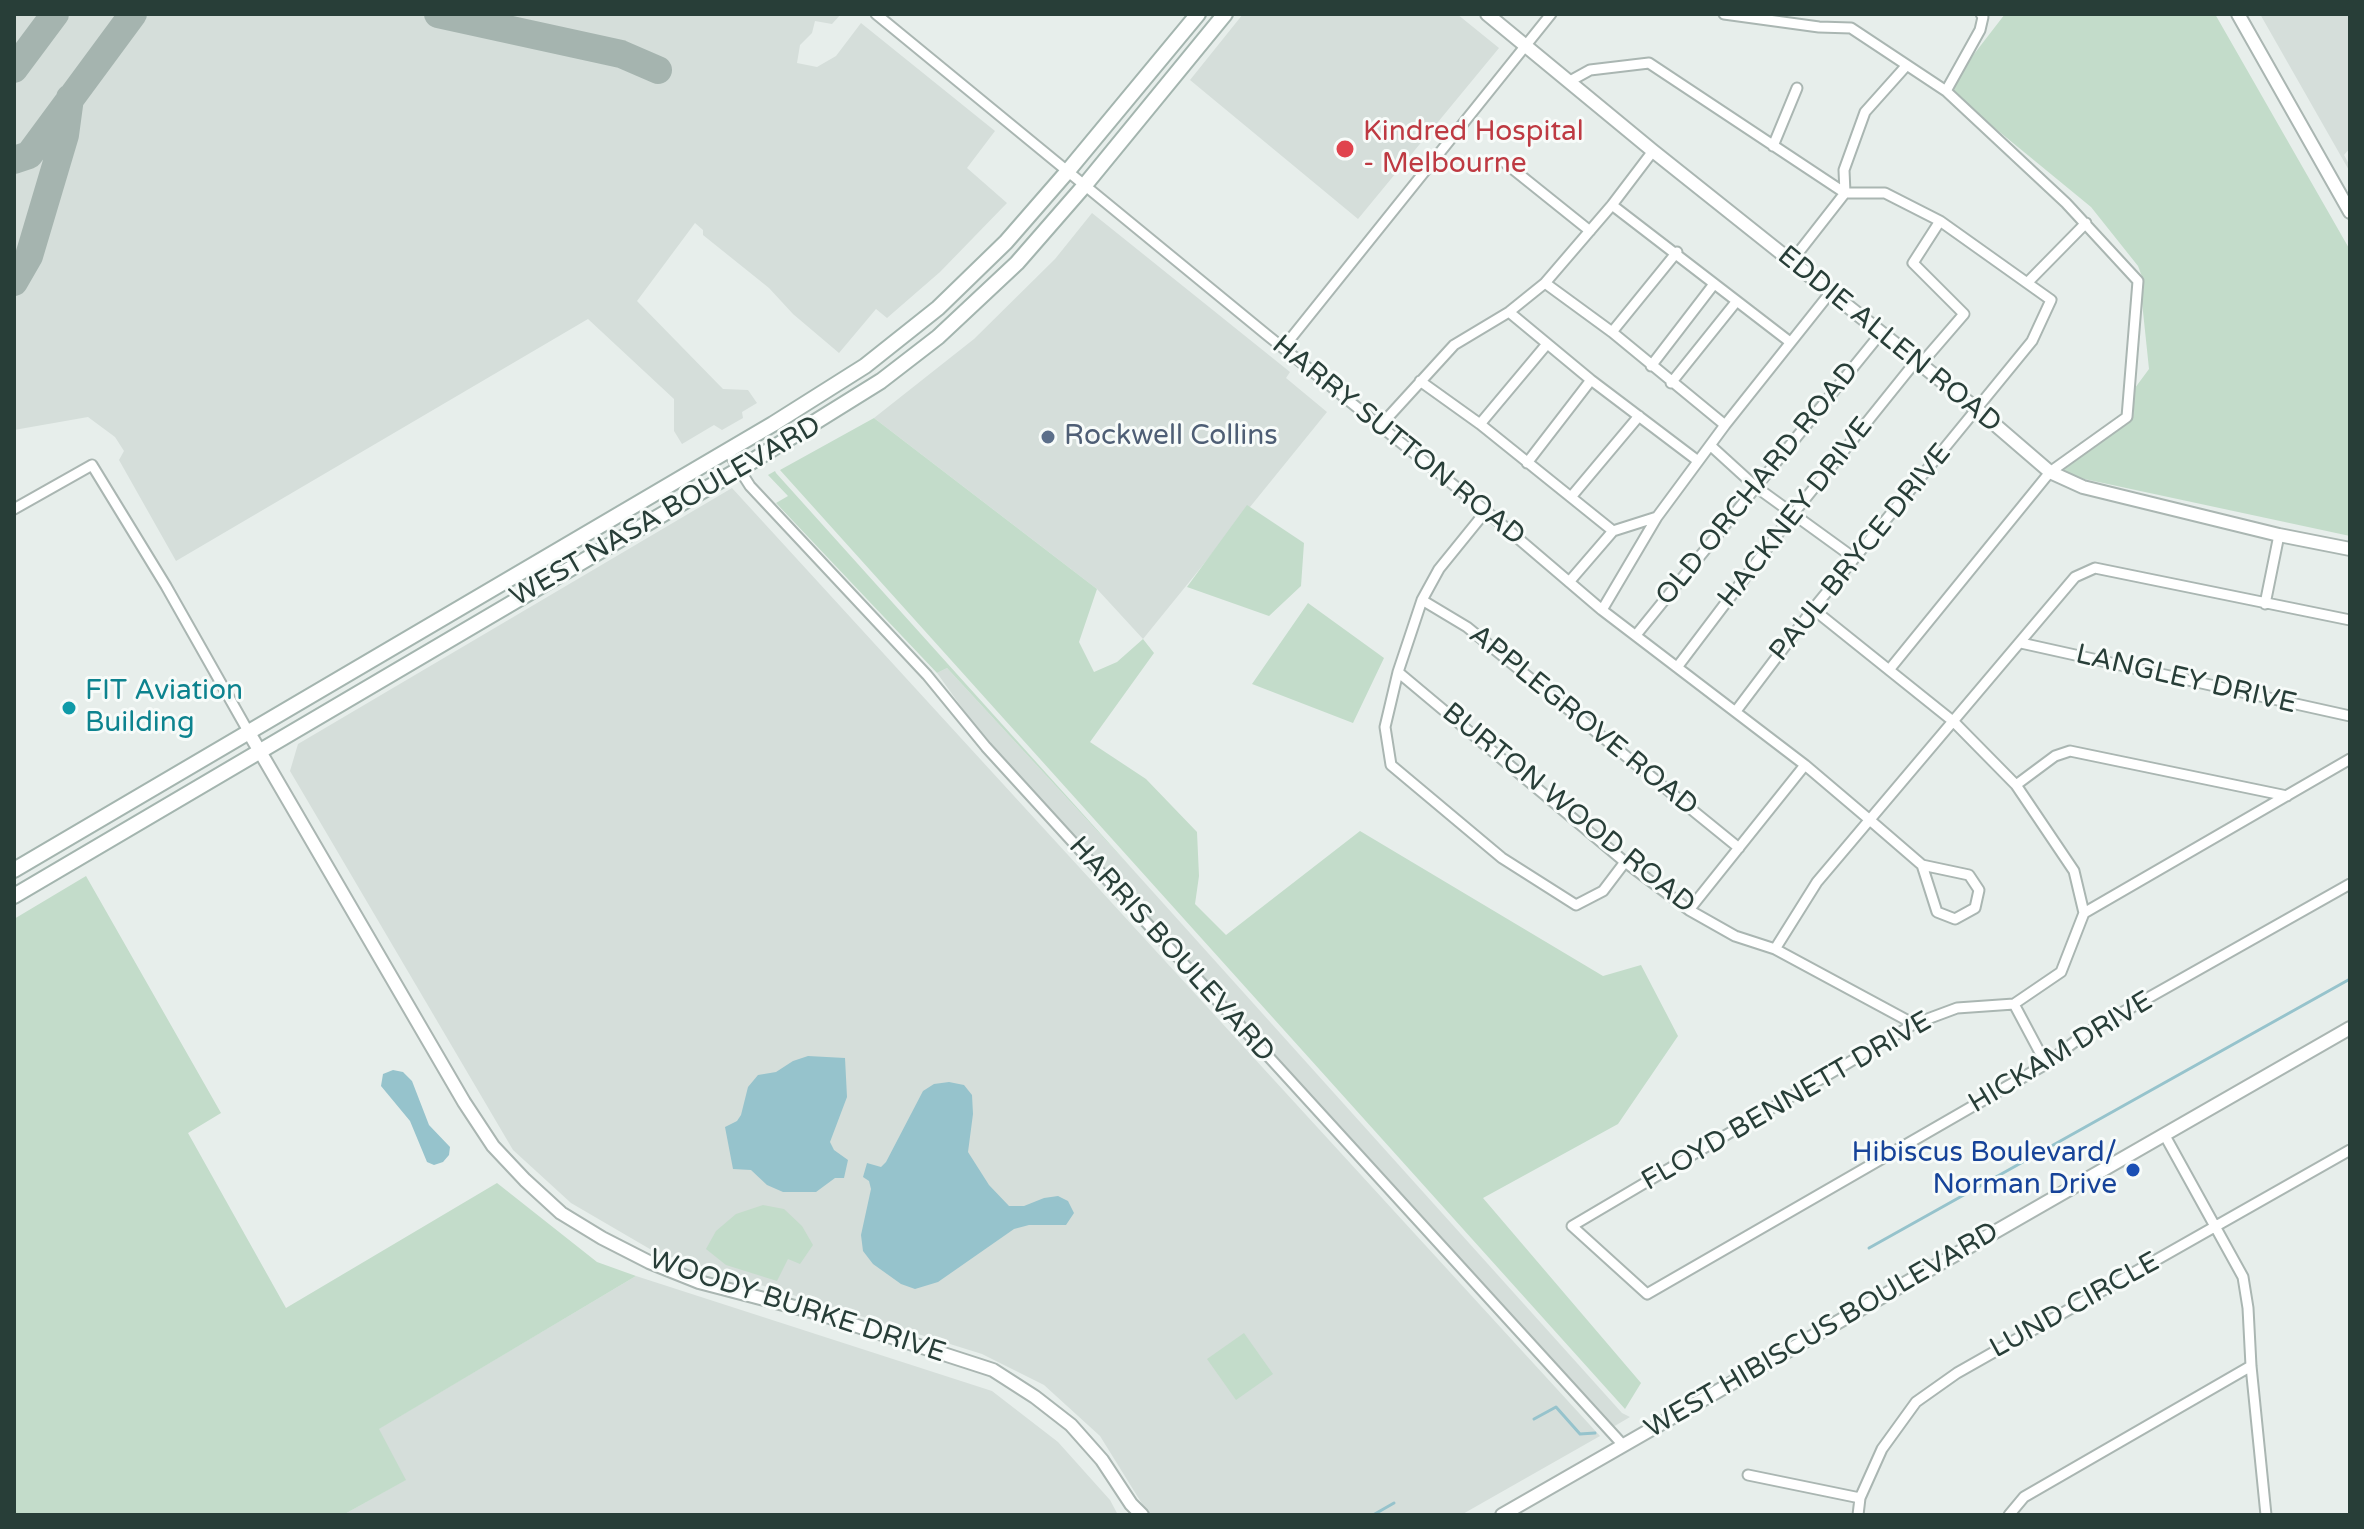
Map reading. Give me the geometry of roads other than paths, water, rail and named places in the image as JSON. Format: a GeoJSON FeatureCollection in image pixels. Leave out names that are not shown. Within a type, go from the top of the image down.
{"type":"FeatureCollection","features":[{"type":"Feature","properties":{"kind":"main road","name":"WEST NASA BOULEVARD"},"geometry":{"type":"LineString","coordinates":[[14,870],[847,378],[920,323],[986,262],[1067,172],[1198,14]]}},
{"type":"Feature","properties":{"kind":"main road","name":"WEST NASA BOULEVARD"},"geometry":{"type":"LineString","coordinates":[[14,896],[738,470],[864,392],[938,337],[1017,263],[1225,14]]}},
{"type":"Feature","properties":{"kind":"main road"},"geometry":{"type":"LineString","coordinates":[[579,537],[589,556]]}},
{"type":"Feature","properties":{"kind":"street","name":"HARRY SUTTON ROAD"},"geometry":{"type":"LineString","coordinates":[[876,14],[1486,511],[1602,610],[1805,765],[1922,865],[1969,875],[1979,890],[1975,908],[1955,919],[1937,912],[1922,865]]}},
{"type":"Feature","properties":{"kind":"street","name":"EDDIE ALLEN ROAD"},"geometry":{"type":"LineString","coordinates":[[1487,14],[1653,151],[1978,410],[2050,472],[2083,487],[2279,535],[2350,549]]}},
{"type":"Feature","properties":{"kind":"street"},"geometry":{"type":"LineString","coordinates":[[1283,348],[1551,14]]}},
{"type":"Feature","properties":{"kind":"street"},"geometry":{"type":"LineString","coordinates":[[1724,14],[1819,27],[1851,28],[1946,91],[2086,223],[2138,281],[2127,417],[2050,472],[1889,670]]}},
{"type":"Feature","properties":{"kind":"street"},"geometry":{"type":"LineString","coordinates":[[1946,91],[1980,30],[1981,14]]}},
{"type":"Feature","properties":{"kind":"street"},"geometry":{"type":"LineString","coordinates":[[2238,14],[2350,212]]}},
{"type":"Feature","properties":{"kind":"street"},"geometry":{"type":"LineString","coordinates":[[1570,81],[1590,70],[1649,63],[1845,193]]}},
{"type":"Feature","properties":{"kind":"street"},"geometry":{"type":"LineString","coordinates":[[1791,262],[1845,193],[1844,170],[1865,112],[1907,65]]}},
{"type":"Feature","properties":{"kind":"street"},"geometry":{"type":"LineString","coordinates":[[1773,146],[1797,88]]}},
{"type":"Feature","properties":{"kind":"street"},"geometry":{"type":"LineString","coordinates":[[1380,426],[1454,345],[1509,312],[1545,283],[1612,205],[1653,151]]}},
{"type":"Feature","properties":{"kind":"street"},"geometry":{"type":"LineString","coordinates":[[1504,162],[1590,231]]}},
{"type":"Feature","properties":{"kind":"street","name":"PAUL BRYCE DRIVE"},"geometry":{"type":"LineString","coordinates":[[1736,711],[1813,609],[2032,341],[2051,300],[1940,221],[1885,193],[1845,193]]}},
{"type":"Feature","properties":{"kind":"street"},"geometry":{"type":"LineString","coordinates":[[1612,205],[1790,342]]}},
{"type":"Feature","properties":{"kind":"street","name":"HACKNEY DRIVE"},"geometry":{"type":"LineString","coordinates":[[1678,666],[1793,514],[1918,363],[1964,314],[1913,263],[1940,221]]}},
{"type":"Feature","properties":{"kind":"street"},"geometry":{"type":"LineString","coordinates":[[2028,282],[2086,223]]}},
{"type":"Feature","properties":{"kind":"street"},"geometry":{"type":"LineString","coordinates":[[1612,332],[1677,252]]}},
{"type":"Feature","properties":{"kind":"street"},"geometry":{"type":"LineString","coordinates":[[1545,283],[1612,332],[1725,425]]}},
{"type":"Feature","properties":{"kind":"street"},"geometry":{"type":"LineString","coordinates":[[1651,366],[1714,284]]}},
{"type":"Feature","properties":{"kind":"street"},"geometry":{"type":"LineString","coordinates":[[1602,610],[1657,517],[1725,425],[1830,293]]}},
{"type":"Feature","properties":{"kind":"street"},"geometry":{"type":"LineString","coordinates":[[1671,383],[1736,302]]}},
{"type":"Feature","properties":{"kind":"street"},"geometry":{"type":"LineString","coordinates":[[1509,312],[1591,380],[1698,461]]}},
{"type":"Feature","properties":{"kind":"street","name":"OLD ORCHARD ROAD"},"geometry":{"type":"LineString","coordinates":[[1636,635],[1881,333]]}},
{"type":"Feature","properties":{"kind":"street"},"geometry":{"type":"LineString","coordinates":[[1480,424],[1547,344]]}},
{"type":"Feature","properties":{"kind":"street"},"geometry":{"type":"LineString","coordinates":[[1527,463],[1591,380]]}},
{"type":"Feature","properties":{"kind":"street"},"geometry":{"type":"LineString","coordinates":[[1420,381],[1480,424],[1613,531]]}},
{"type":"Feature","properties":{"kind":"street"},"geometry":{"type":"LineString","coordinates":[[1571,497],[1639,416]]}},
{"type":"Feature","properties":{"kind":"street"},"geometry":{"type":"LineString","coordinates":[[1711,446],[1756,487],[1854,558]]}},
{"type":"Feature","properties":{"kind":"street","name":"HARRIS BOULEVARD"},"geometry":{"type":"LineString","coordinates":[[727,450],[750,486],[927,675],[986,747],[1623,1445]]}},
{"type":"Feature","properties":{"kind":"street"},"geometry":{"type":"LineString","coordinates":[[14,509],[92,465],[166,586],[248,731]]}},
{"type":"Feature","properties":{"kind":"street"},"geometry":{"type":"LineString","coordinates":[[1486,511],[1439,569],[1422,600],[1398,672],[1385,727],[1391,765],[1502,858],[1576,905],[1603,891],[1625,862]]}},
{"type":"Feature","properties":{"kind":"street"},"geometry":{"type":"LineString","coordinates":[[1569,582],[1613,531],[1657,517]]}},
{"type":"Feature","properties":{"kind":"street"},"geometry":{"type":"LineString","coordinates":[[2265,604],[2279,535]]}},
{"type":"Feature","properties":{"kind":"street"},"geometry":{"type":"LineString","coordinates":[[1775,949],[1817,882],[2075,577],[2095,568],[2350,620]]}},
{"type":"Feature","properties":{"kind":"street","name":"APPLEGROVE ROAD"},"geometry":{"type":"LineString","coordinates":[[1422,600],[1467,627],[1739,848]]}},
{"type":"Feature","properties":{"kind":"street"},"geometry":{"type":"LineString","coordinates":[[1813,609],[1954,722],[2016,785],[2074,871],[2084,913],[2061,972],[2014,1004],[2046,1064]]}},
{"type":"Feature","properties":{"kind":"street","name":"LANGLEY DRIVE"},"geometry":{"type":"LineString","coordinates":[[2021,643],[2350,716]]}},
{"type":"Feature","properties":{"kind":"street","name":"BURTON WOOD ROAD"},"geometry":{"type":"LineString","coordinates":[[1398,672],[1625,862],[1689,910],[1735,936],[1775,949],[1914,1024]]}},
{"type":"Feature","properties":{"kind":"street","name":"WOODY BURKE DRIVE"},"geometry":{"type":"LineString","coordinates":[[248,731],[464,1102],[493,1146],[561,1213],[637,1256],[699,1282],[814,1312],[993,1370],[1071,1425],[1102,1460],[1132,1510],[1142,1515]]}},
{"type":"Feature","properties":{"kind":"street"},"geometry":{"type":"LineString","coordinates":[[2016,785],[2055,756],[2070,751],[2287,796]]}},
{"type":"Feature","properties":{"kind":"street"},"geometry":{"type":"LineString","coordinates":[[2084,913],[2350,759]]}},
{"type":"Feature","properties":{"kind":"street"},"geometry":{"type":"LineString","coordinates":[[1689,910],[1805,765]]}},
{"type":"Feature","properties":{"kind":"street","name":"HICKAM DRIVE"},"geometry":{"type":"LineString","coordinates":[[1647,1294],[2046,1064],[2086,1033],[2350,884]]}},
{"type":"Feature","properties":{"kind":"street","name":"FLOYD BENNETT DRIVE"},"geometry":{"type":"LineString","coordinates":[[1647,1294],[1572,1226],[1914,1024],[1957,1008],[2014,1004]]}},
{"type":"Feature","properties":{"kind":"street","name":"WEST HIBISCUS BOULEVARD"},"geometry":{"type":"LineString","coordinates":[[1502,1515],[2350,1028]]}},
{"type":"Feature","properties":{"kind":"street"},"geometry":{"type":"LineString","coordinates":[[2164,1134],[2243,1277],[2266,1515]]}},
{"type":"Feature","properties":{"kind":"street","name":"LUND CIRCLE"},"geometry":{"type":"LineString","coordinates":[[1858,1515],[1860,1498],[1882,1449],[1916,1402],[1957,1373],[2350,1150]]}},
{"type":"Feature","properties":{"kind":"street"},"geometry":{"type":"LineString","coordinates":[[2009,1515],[2024,1497],[2251,1366]]}},
{"type":"Feature","properties":{"kind":"street"},"geometry":{"type":"LineString","coordinates":[[1748,1475],[1860,1498]]}},
{"type":"Feature","properties":{"kind":"water"},"geometry":{"type":"Polygon","coordinates":[[[808,1056],[845,1058],[847,1097],[830,1142],[834,1150],[848,1160],[844,1178],[835,1178],[816,1192],[783,1192],[767,1185],[751,1170],[733,1169],[725,1127],[741,1115],[748,1087],[758,1075],[776,1072],[808,1056]]]}},
{"type":"Feature","properties":{"kind":"water"},"geometry":{"type":"Polygon","coordinates":[[[393,1070],[403,1072],[412,1081],[429,1125],[450,1147],[449,1155],[443,1162],[434,1165],[427,1162],[410,1121],[381,1086],[383,1074],[393,1070]]]}},
{"type":"Feature","properties":{"kind":"water"},"geometry":{"type":"Polygon","coordinates":[[[949,1082],[964,1085],[972,1095],[968,1152],[989,1185],[1009,1206],[1024,1206],[1058,1196],[1068,1201],[1074,1213],[1066,1225],[1029,1225],[1014,1229],[938,1282],[915,1289],[901,1284],[873,1264],[863,1251],[861,1235],[871,1189],[869,1181],[863,1177],[867,1163],[881,1167],[886,1162],[923,1091],[934,1084],[949,1082]]]}},
{"type":"Feature","properties":{"kind":"waterway"},"geometry":{"type":"LineString","coordinates":[[1869,1248],[2350,979]]}},
{"type":"Feature","properties":{"kind":"waterway"},"geometry":{"type":"LineString","coordinates":[[1534,1419],[1556,1407],[1580,1434],[1595,1433]]}},
{"type":"Feature","properties":{"kind":"waterway"},"geometry":{"type":"LineString","coordinates":[[1373,1515],[1394,1503]]}},
{"type":"Feature","properties":{"kind":"place","name":"Kindred Hospital - Melbourne"},"geometry":{"type":"Point","coordinates":[1345,149]}},
{"type":"Feature","properties":{"kind":"place","name":"Rockwell Collins"},"geometry":{"type":"Point","coordinates":[1048,437]}},
{"type":"Feature","properties":{"kind":"place","name":"FIT Aviation Building"},"geometry":{"type":"Point","coordinates":[69,708]}},
{"type":"Feature","properties":{"kind":"place","name":"Hibiscus Boulevard/ Norman Drive"},"geometry":{"type":"Point","coordinates":[2133,1170]}}]}
